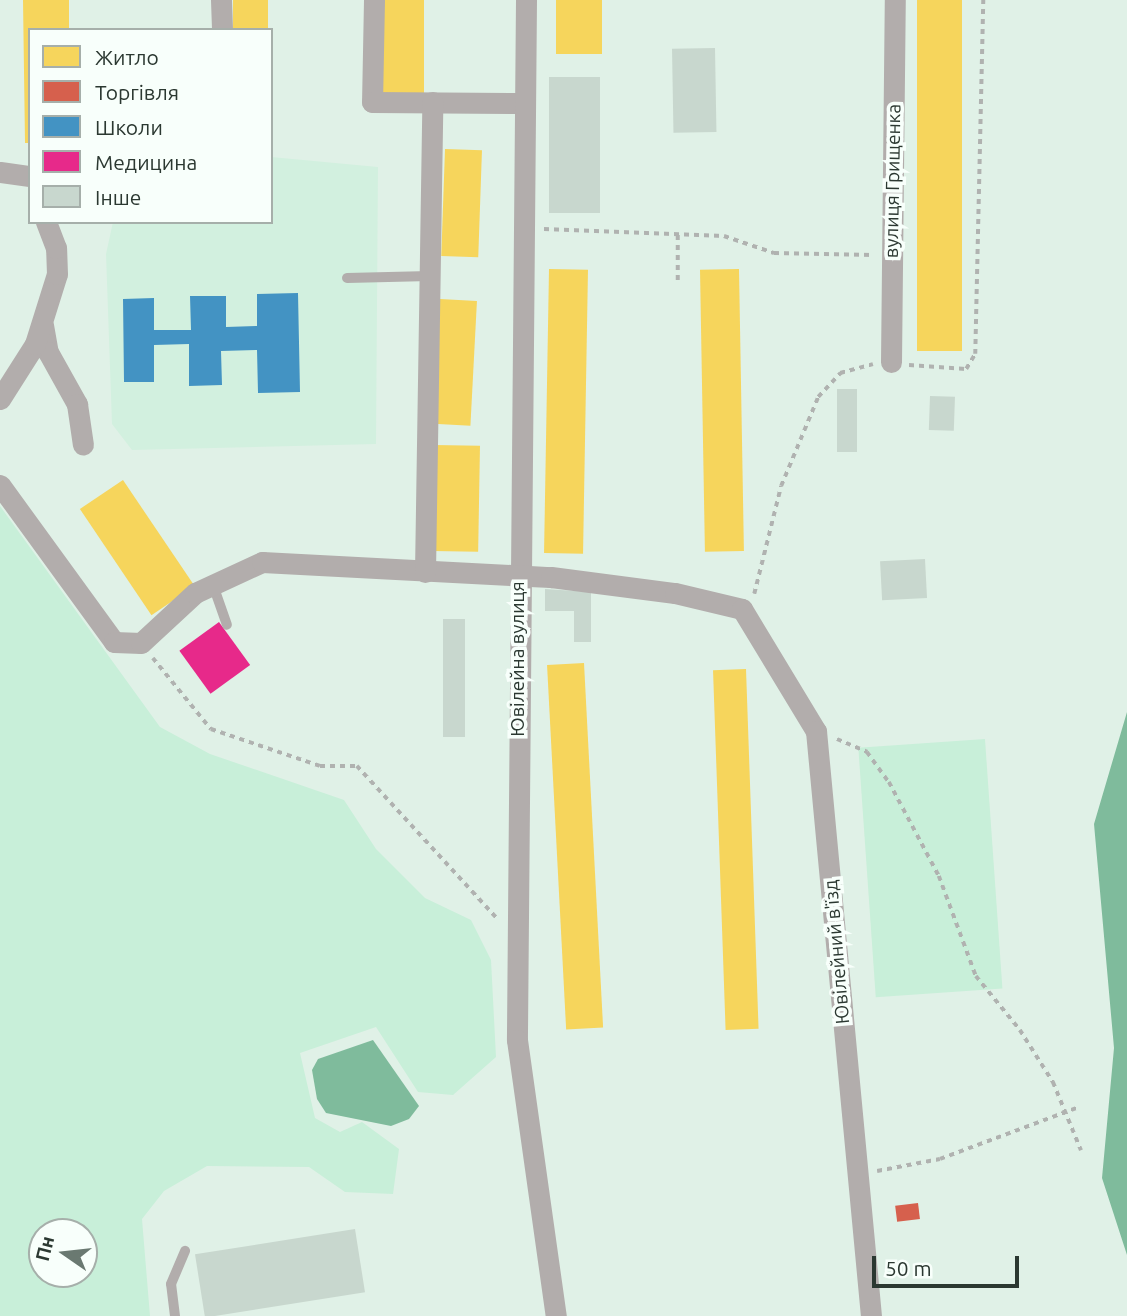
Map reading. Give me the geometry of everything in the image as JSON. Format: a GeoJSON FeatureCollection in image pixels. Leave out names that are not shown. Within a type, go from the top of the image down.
{"type":"FeatureCollection","features":[{"type":"Feature","properties":{"kind":"street"},"geometry":{"type":"LineString","coordinates":[[221,0],[222,28]]}},
{"type":"Feature","properties":{"kind":"street"},"geometry":{"type":"LineString","coordinates":[[373,0],[372,102],[524,103]]}},
{"type":"Feature","properties":{"kind":"street","name":"Ювілейна вулиця"},"geometry":{"type":"LineString","coordinates":[[526,0],[518,578],[517,1040],[556,1316]]}},
{"type":"Feature","properties":{"kind":"street","name":"вулиця Грищенка"},"geometry":{"type":"LineString","coordinates":[[891,362],[895,0]]}},
{"type":"Feature","properties":{"kind":"street"},"geometry":{"type":"LineString","coordinates":[[425,572],[432,102]]}},
{"type":"Feature","properties":{"kind":"street"},"geometry":{"type":"LineString","coordinates":[[0,172],[28,178]]}},
{"type":"Feature","properties":{"kind":"street"},"geometry":{"type":"LineString","coordinates":[[0,399],[35,344],[57,274],[56,248],[47,224]]}},
{"type":"Feature","properties":{"kind":"street"},"geometry":{"type":"LineString","coordinates":[[42,323],[48,352],[77,404],[83,445]]}},
{"type":"Feature","properties":{"kind":"street"},"geometry":{"type":"LineString","coordinates":[[0,485],[114,642],[141,643],[195,593],[262,562],[518,578],[551,577],[675,593],[742,609]]}},
{"type":"Feature","properties":{"kind":"street","name":"Ювілейний в'їзд"},"geometry":{"type":"LineString","coordinates":[[742,609],[816,731],[871,1316]]}},
{"type":"Feature","properties":{"kind":"lane"},"geometry":{"type":"LineString","coordinates":[[347,278],[430,276]]}},
{"type":"Feature","properties":{"kind":"lane"},"geometry":{"type":"LineString","coordinates":[[213,585],[227,625]]}},
{"type":"Feature","properties":{"kind":"lane"},"geometry":{"type":"LineString","coordinates":[[175,1316],[171,1284],[185,1251]]}},
{"type":"Feature","properties":{"kind":"path"},"geometry":{"type":"LineString","coordinates":[[742,609],[758,588],[782,486],[818,397],[840,373],[862,365],[891,362],[966,369],[975,354],[983,0]]}},
{"type":"Feature","properties":{"kind":"path"},"geometry":{"type":"LineString","coordinates":[[523,228],[724,236],[774,253],[892,256]]}},
{"type":"Feature","properties":{"kind":"path"},"geometry":{"type":"LineString","coordinates":[[678,234],[678,285]]}},
{"type":"Feature","properties":{"kind":"path"},"geometry":{"type":"LineString","coordinates":[[141,643],[211,729],[320,766],[357,766],[518,940]]}},
{"type":"Feature","properties":{"kind":"path"},"geometry":{"type":"LineString","coordinates":[[816,731],[867,752],[889,782],[939,876],[976,975],[1020,1030],[1053,1082],[1081,1150]]}},
{"type":"Feature","properties":{"kind":"path"},"geometry":{"type":"LineString","coordinates":[[858,1175],[940,1160],[1079,1107]]}},
{"type":"Feature","properties":{"kind":"shaded area"},"geometry":{"type":"Polygon","coordinates":[[[273,157],[378,167],[376,444],[132,450],[112,424],[106,254],[113,224],[273,224],[273,157]]]}},
{"type":"Feature","properties":{"kind":"shaded area"},"geometry":{"type":"Polygon","coordinates":[[[0,506],[160,727],[210,754],[344,800],[376,849],[425,898],[471,920],[491,960],[496,1057],[453,1095],[418,1092],[376,1027],[300,1053],[315,1118],[340,1132],[362,1122],[399,1149],[393,1194],[345,1192],[309,1167],[207,1166],[164,1191],[142,1219],[150,1316],[0,1316],[0,506]]]}},
{"type":"Feature","properties":{"kind":"shaded area"},"geometry":{"type":"Polygon","coordinates":[[[1127,712],[1127,1255],[1102,1178],[1114,1048],[1094,824],[1127,712]]]}},
{"type":"Feature","properties":{"kind":"shaded area"},"geometry":{"type":"Polygon","coordinates":[[[985,739],[1002,988],[876,997],[858,748],[985,739]]]}},
{"type":"Feature","properties":{"kind":"shaded area"},"geometry":{"type":"Polygon","coordinates":[[[373,1040],[419,1106],[409,1119],[391,1126],[326,1113],[317,1099],[312,1070],[318,1059],[373,1040]]]}},
{"type":"Feature","properties":{"kind":"building: Житло"},"geometry":{"type":"Polygon","coordinates":[[[23,0],[69,0],[69,28],[28,28],[28,143],[25,143],[23,0]]]}},
{"type":"Feature","properties":{"kind":"building: Житло"},"geometry":{"type":"Polygon","coordinates":[[[233,0],[268,0],[268,28],[233,28],[233,0]]]}},
{"type":"Feature","properties":{"kind":"building: Житло"},"geometry":{"type":"Polygon","coordinates":[[[380,0],[424,0],[424,94],[380,94],[380,0]]]}},
{"type":"Feature","properties":{"kind":"building: Житло"},"geometry":{"type":"Polygon","coordinates":[[[556,0],[602,0],[602,54],[556,54],[556,0]]]}},
{"type":"Feature","properties":{"kind":"building: Житло"},"geometry":{"type":"Polygon","coordinates":[[[917,0],[962,0],[962,351],[917,351],[917,0]]]}},
{"type":"Feature","properties":{"kind":"building: Житло"},"geometry":{"type":"Polygon","coordinates":[[[445,149],[482,150],[478,257],[441,256],[445,149]]]}},
{"type":"Feature","properties":{"kind":"building: Житло"},"geometry":{"type":"Polygon","coordinates":[[[549,269],[588,270],[583,554],[544,553],[549,269]]]}},
{"type":"Feature","properties":{"kind":"building: Житло"},"geometry":{"type":"Polygon","coordinates":[[[739,269],[744,551],[705,552],[700,270],[739,269]]]}},
{"type":"Feature","properties":{"kind":"building: Житло"},"geometry":{"type":"Polygon","coordinates":[[[440,299],[477,301],[470,426],[433,424],[440,299]]]}},
{"type":"Feature","properties":{"kind":"building: Житло"},"geometry":{"type":"Polygon","coordinates":[[[434,445],[480,446],[478,552],[432,551],[434,445]]]}},
{"type":"Feature","properties":{"kind":"building: Житло"},"geometry":{"type":"Polygon","coordinates":[[[123,480],[195,586],[151,615],[80,509],[123,480]]]}},
{"type":"Feature","properties":{"kind":"building: Житло"},"geometry":{"type":"Polygon","coordinates":[[[584,663],[603,1027],[566,1029],[547,665],[584,663]]]}},
{"type":"Feature","properties":{"kind":"building: Житло"},"geometry":{"type":"Polygon","coordinates":[[[746,669],[759,1029],[726,1030],[713,670],[746,669]]]}},
{"type":"Feature","properties":{"kind":"building: Торгівля"},"geometry":{"type":"Polygon","coordinates":[[[918,1203],[920,1219],[897,1222],[895,1206],[918,1203]]]}},
{"type":"Feature","properties":{"kind":"building: Школи"},"geometry":{"type":"Polygon","coordinates":[[[298,293],[300,392],[258,393],[257,350],[221,351],[222,385],[189,386],[189,344],[154,345],[154,382],[124,382],[123,299],[154,298],[154,330],[191,330],[190,296],[226,296],[226,327],[257,326],[257,294],[298,293]]]}},
{"type":"Feature","properties":{"kind":"building: Медицина"},"geometry":{"type":"Polygon","coordinates":[[[219,622],[250,665],[211,694],[179,651],[219,622]]]}},
{"type":"Feature","properties":{"kind":"building: Інше"},"geometry":{"type":"Polygon","coordinates":[[[715,48],[716,132],[673,133],[672,49],[715,48]]]}},
{"type":"Feature","properties":{"kind":"building: Інше"},"geometry":{"type":"Polygon","coordinates":[[[549,77],[600,77],[600,213],[549,213],[549,77]]]}},
{"type":"Feature","properties":{"kind":"building: Інше"},"geometry":{"type":"Polygon","coordinates":[[[837,389],[857,389],[857,452],[837,452],[837,389]]]}},
{"type":"Feature","properties":{"kind":"building: Інше"},"geometry":{"type":"Polygon","coordinates":[[[930,396],[955,397],[954,431],[929,430],[930,396]]]}},
{"type":"Feature","properties":{"kind":"building: Інше"},"geometry":{"type":"Polygon","coordinates":[[[925,559],[927,598],[882,600],[880,561],[925,559]]]}},
{"type":"Feature","properties":{"kind":"building: Інше"},"geometry":{"type":"Polygon","coordinates":[[[545,589],[591,592],[591,642],[574,642],[574,611],[545,611],[545,589]]]}},
{"type":"Feature","properties":{"kind":"building: Інше"},"geometry":{"type":"Polygon","coordinates":[[[443,619],[465,619],[465,737],[443,737],[443,619]]]}},
{"type":"Feature","properties":{"kind":"building: Інше"},"geometry":{"type":"Polygon","coordinates":[[[355,1229],[365,1292],[205,1316],[195,1254],[355,1229]]]}}]}
